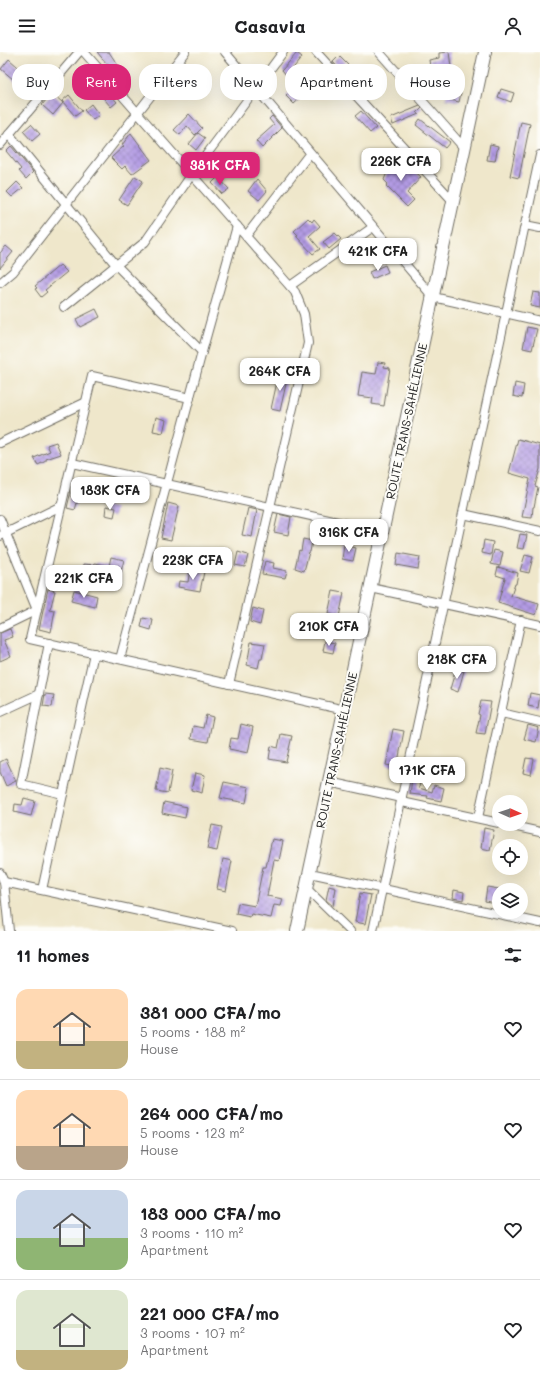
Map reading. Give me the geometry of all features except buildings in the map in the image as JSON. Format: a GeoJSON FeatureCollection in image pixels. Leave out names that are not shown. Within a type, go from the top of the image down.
{"type":"FeatureCollection","features":[{"type":"Feature","properties":{"kind":"highway","name":"ROUTE TRANS-SAHÉLIENNE"},"geometry":{"type":"LineString","coordinates":[[297,931],[486,52]]}},
{"type":"Feature","properties":{"kind":"street"},"geometry":{"type":"LineString","coordinates":[[0,145],[79,52]]}},
{"type":"Feature","properties":{"kind":"street"},"geometry":{"type":"LineString","coordinates":[[84,52],[290,286],[295,292],[304,314],[308,344],[229,684]]}},
{"type":"Feature","properties":{"kind":"street"},"geometry":{"type":"LineString","coordinates":[[0,284],[13,272],[186,52]]}},
{"type":"Feature","properties":{"kind":"street"},"geometry":{"type":"LineString","coordinates":[[225,52],[235,64]]}},
{"type":"Feature","properties":{"kind":"street"},"geometry":{"type":"LineString","coordinates":[[274,64],[283,52]]}},
{"type":"Feature","properties":{"kind":"street"},"geometry":{"type":"LineString","coordinates":[[316,52],[453,201]]}},
{"type":"Feature","properties":{"kind":"street"},"geometry":{"type":"LineString","coordinates":[[379,52],[465,149]]}},
{"type":"Feature","properties":{"kind":"street"},"geometry":{"type":"LineString","coordinates":[[64,307],[145,242],[246,100]]}},
{"type":"Feature","properties":{"kind":"street"},"geometry":{"type":"LineString","coordinates":[[265,100],[433,297],[540,321]]}},
{"type":"Feature","properties":{"kind":"street"},"geometry":{"type":"LineString","coordinates":[[9,134],[116,265],[202,352]]}},
{"type":"Feature","properties":{"kind":"street"},"geometry":{"type":"LineString","coordinates":[[246,236],[310,153]]}},
{"type":"Feature","properties":{"kind":"street"},"geometry":{"type":"LineString","coordinates":[[373,931],[540,155]]}},
{"type":"Feature","properties":{"kind":"street"},"geometry":{"type":"LineString","coordinates":[[525,225],[540,228]]}},
{"type":"Feature","properties":{"kind":"street"},"geometry":{"type":"LineString","coordinates":[[120,659],[166,484],[237,226]]}},
{"type":"Feature","properties":{"kind":"street"},"geometry":{"type":"LineString","coordinates":[[290,286],[373,227]]}},
{"type":"Feature","properties":{"kind":"street"},"geometry":{"type":"LineString","coordinates":[[190,398],[92,376],[30,639],[345,710]]}},
{"type":"Feature","properties":{"kind":"street"},"geometry":{"type":"LineString","coordinates":[[0,443],[86,402]]}},
{"type":"Feature","properties":{"kind":"street"},"geometry":{"type":"LineString","coordinates":[[72,463],[383,532]]}},
{"type":"Feature","properties":{"kind":"street"},"geometry":{"type":"LineString","coordinates":[[3,535],[61,506]]}},
{"type":"Feature","properties":{"kind":"street"},"geometry":{"type":"LineString","coordinates":[[463,514],[539,528]]}},
{"type":"Feature","properties":{"kind":"street"},"geometry":{"type":"LineString","coordinates":[[0,519],[3,535],[37,610]]}},
{"type":"Feature","properties":{"kind":"street"},"geometry":{"type":"LineString","coordinates":[[371,588],[540,625]]}},
{"type":"Feature","properties":{"kind":"street"},"geometry":{"type":"LineString","coordinates":[[0,628],[37,610]]}},
{"type":"Feature","properties":{"kind":"street"},"geometry":{"type":"LineString","coordinates":[[478,818],[521,620]]}},
{"type":"Feature","properties":{"kind":"street"},"geometry":{"type":"LineString","coordinates":[[49,643],[21,784],[63,794]]}},
{"type":"Feature","properties":{"kind":"street"},"geometry":{"type":"LineString","coordinates":[[42,890],[94,653]]}},
{"type":"Feature","properties":{"kind":"street"},"geometry":{"type":"LineString","coordinates":[[0,712],[39,694]]}},
{"type":"Feature","properties":{"kind":"street"},"geometry":{"type":"LineString","coordinates":[[501,713],[540,722]]}},
{"type":"Feature","properties":{"kind":"street"},"geometry":{"type":"LineString","coordinates":[[329,782],[492,821]]}},
{"type":"Feature","properties":{"kind":"street"},"geometry":{"type":"LineString","coordinates":[[528,829],[540,832]]}},
{"type":"Feature","properties":{"kind":"street"},"geometry":{"type":"LineString","coordinates":[[0,873],[4,882],[9,931]]}},
{"type":"Feature","properties":{"kind":"street"},"geometry":{"type":"LineString","coordinates":[[310,873],[540,923]]}},
{"type":"Feature","properties":{"kind":"street"},"geometry":{"type":"LineString","coordinates":[[4,882],[232,931]]}},
{"type":"Feature","properties":{"kind":"street"},"geometry":{"type":"LineString","coordinates":[[306,888],[350,931]]}}]}
